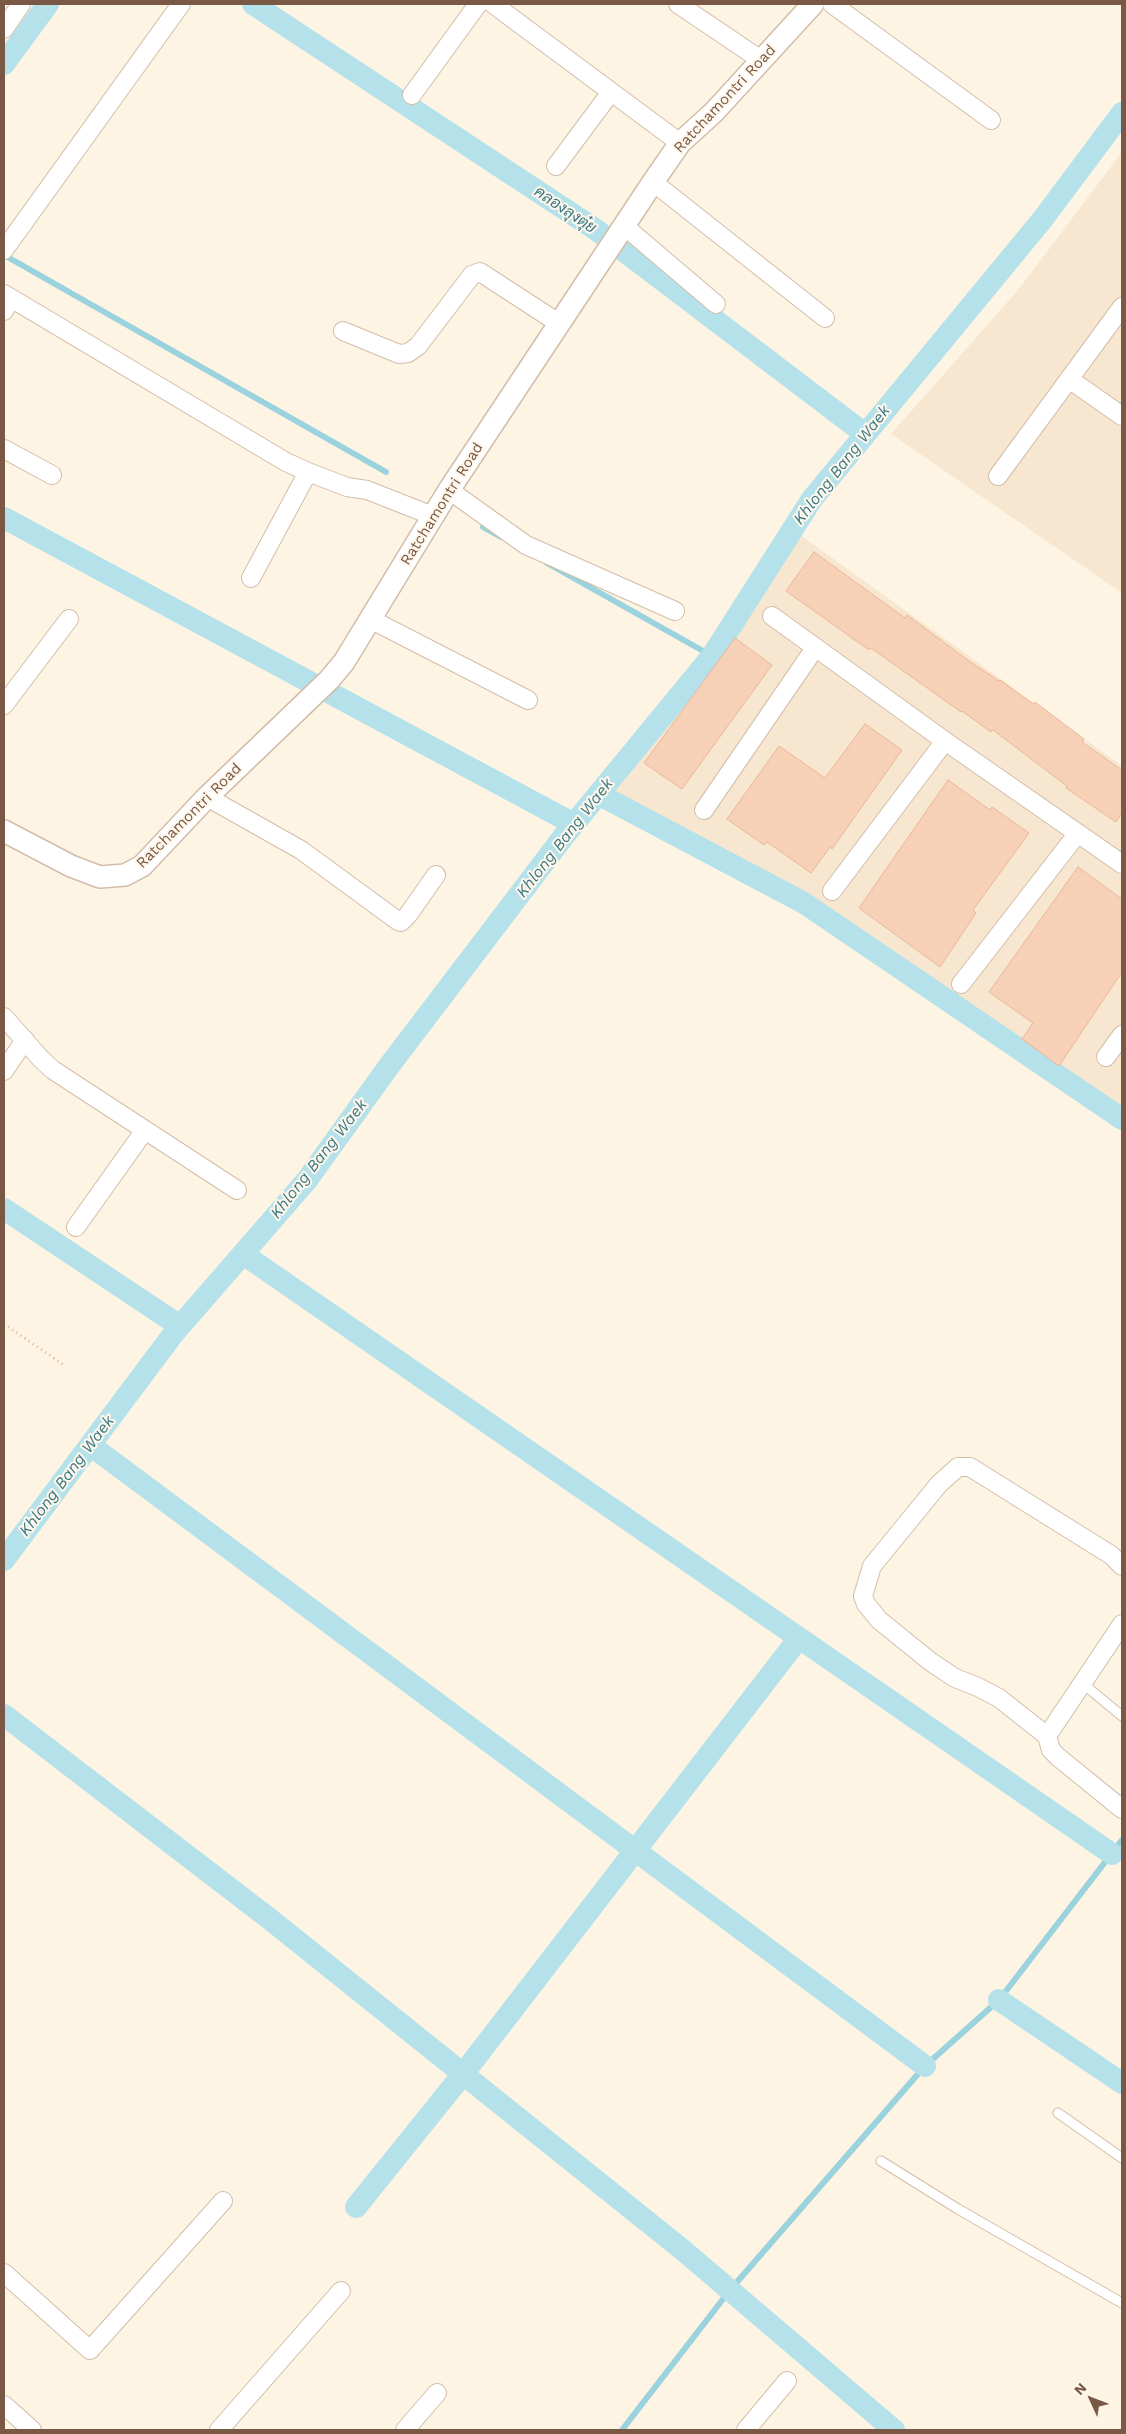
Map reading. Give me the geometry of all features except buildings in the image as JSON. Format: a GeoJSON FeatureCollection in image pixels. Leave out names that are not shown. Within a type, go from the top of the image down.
{"type":"FeatureCollection","features":[{"type":"Feature","properties":{"kind":"street"},"geometry":{"type":"LineString","coordinates":[[4,29],[21,4]]}},
{"type":"Feature","properties":{"kind":"street"},"geometry":{"type":"LineString","coordinates":[[5,249],[181,4]]}},
{"type":"Feature","properties":{"kind":"street"},"geometry":{"type":"LineString","coordinates":[[412,95],[478,4]]}},
{"type":"Feature","properties":{"kind":"street"},"geometry":{"type":"LineString","coordinates":[[493,4],[680,143]]}},
{"type":"Feature","properties":{"kind":"street"},"geometry":{"type":"LineString","coordinates":[[678,4],[761,60]]}},
{"type":"Feature","properties":{"kind":"street","name":"Ratchamontri Road"},"geometry":{"type":"LineString","coordinates":[[4,830],[72,866],[100,877],[125,875],[142,866],[207,797],[329,680],[344,662],[449,490],[560,324],[594,268],[680,143],[714,112],[813,4]]}},
{"type":"Feature","properties":{"kind":"street"},"geometry":{"type":"LineString","coordinates":[[832,4],[991,120]]}},
{"type":"Feature","properties":{"kind":"street"},"geometry":{"type":"LineString","coordinates":[[556,166],[611,92]]}},
{"type":"Feature","properties":{"kind":"street"},"geometry":{"type":"LineString","coordinates":[[653,182],[825,318]]}},
{"type":"Feature","properties":{"kind":"street"},"geometry":{"type":"LineString","coordinates":[[621,228],[716,304]]}},
{"type":"Feature","properties":{"kind":"street"},"geometry":{"type":"LineString","coordinates":[[343,331],[398,354],[408,353],[418,346],[472,274],[480,272],[560,324]]}},
{"type":"Feature","properties":{"kind":"street"},"geometry":{"type":"LineString","coordinates":[[6,301],[308,472],[347,487],[367,490],[433,516]]}},
{"type":"Feature","properties":{"kind":"street"},"geometry":{"type":"LineString","coordinates":[[998,476],[1122,307]]}},
{"type":"Feature","properties":{"kind":"street"},"geometry":{"type":"LineString","coordinates":[[1070,379],[1122,416]]}},
{"type":"Feature","properties":{"kind":"street"},"geometry":{"type":"LineString","coordinates":[[4,449],[52,475]]}},
{"type":"Feature","properties":{"kind":"street"},"geometry":{"type":"LineString","coordinates":[[251,578],[308,472]]}},
{"type":"Feature","properties":{"kind":"street"},"geometry":{"type":"LineString","coordinates":[[449,490],[526,545],[675,611]]}},
{"type":"Feature","properties":{"kind":"street"},"geometry":{"type":"LineString","coordinates":[[772,616],[945,742],[1122,864]]}},
{"type":"Feature","properties":{"kind":"street"},"geometry":{"type":"LineString","coordinates":[[370,618],[528,700]]}},
{"type":"Feature","properties":{"kind":"street"},"geometry":{"type":"LineString","coordinates":[[4,705],[69,619]]}},
{"type":"Feature","properties":{"kind":"street"},"geometry":{"type":"LineString","coordinates":[[704,810],[815,648]]}},
{"type":"Feature","properties":{"kind":"street"},"geometry":{"type":"LineString","coordinates":[[832,891],[945,742]]}},
{"type":"Feature","properties":{"kind":"street"},"geometry":{"type":"LineString","coordinates":[[207,797],[301,850],[398,921],[401,922],[408,916],[436,876]]}},
{"type":"Feature","properties":{"kind":"street"},"geometry":{"type":"LineString","coordinates":[[961,984],[1078,833]]}},
{"type":"Feature","properties":{"kind":"street"},"geometry":{"type":"LineString","coordinates":[[4,1017],[53,1070],[237,1190]]}},
{"type":"Feature","properties":{"kind":"street"},"geometry":{"type":"LineString","coordinates":[[1106,1057],[1122,1036]]}},
{"type":"Feature","properties":{"kind":"street"},"geometry":{"type":"LineString","coordinates":[[4,1071],[25,1040]]}},
{"type":"Feature","properties":{"kind":"street"},"geometry":{"type":"LineString","coordinates":[[76,1227],[146,1130]]}},
{"type":"Feature","properties":{"kind":"street"},"geometry":{"type":"LineString","coordinates":[[1120,1807],[1058,1757],[1051,1750],[1047,1736],[998,1698],[978,1687],[955,1678],[931,1662],[880,1620],[866,1604],[863,1596],[872,1566],[939,1484],[958,1467],[970,1467],[1111,1555],[1122,1566]]}},
{"type":"Feature","properties":{"kind":"street"},"geometry":{"type":"LineString","coordinates":[[1047,1736],[1122,1624]]}},
{"type":"Feature","properties":{"kind":"street"},"geometry":{"type":"LineString","coordinates":[[4,2273],[90,2350],[223,2201]]}},
{"type":"Feature","properties":{"kind":"street"},"geometry":{"type":"LineString","coordinates":[[219,2430],[342,2291]]}},
{"type":"Feature","properties":{"kind":"street"},"geometry":{"type":"LineString","coordinates":[[747,2430],[787,2380]]}},
{"type":"Feature","properties":{"kind":"street"},"geometry":{"type":"LineString","coordinates":[[404,2430],[437,2393]]}},
{"type":"Feature","properties":{"kind":"street"},"geometry":{"type":"LineString","coordinates":[[4,2405],[27,2429]]}},
{"type":"Feature","properties":{"kind":"lane"},"geometry":{"type":"LineString","coordinates":[[1082,1683],[1122,1716]]}},
{"type":"Feature","properties":{"kind":"lane"},"geometry":{"type":"LineString","coordinates":[[1058,2113],[1122,2158]]}},
{"type":"Feature","properties":{"kind":"lane"},"geometry":{"type":"LineString","coordinates":[[881,2161],[966,2214],[1122,2303]]}},
{"type":"Feature","properties":{"kind":"path"},"geometry":{"type":"LineString","coordinates":[[4,1324],[64,1365]]}},
{"type":"Feature","properties":{"kind":"shaded area"},"geometry":{"type":"Polygon","coordinates":[[[1122,152],[1122,593],[891,434],[1019,289],[1122,152]]]}},
{"type":"Feature","properties":{"kind":"shaded area"},"geometry":{"type":"Polygon","coordinates":[[[800,535],[1122,766],[1122,1119],[804,903],[608,789],[800,535]]]}},
{"type":"Feature","properties":{"kind":"waterway"},"geometry":{"type":"LineString","coordinates":[[4,64],[48,4]]}},
{"type":"Feature","properties":{"kind":"waterway","name":"คลองลุงตุ๋ย"},"geometry":{"type":"LineString","coordinates":[[253,4],[595,229],[865,434]]}},
{"type":"Feature","properties":{"kind":"waterway","name":"Khlong Bang Waek"},"geometry":{"type":"LineString","coordinates":[[4,1560],[174,1333],[307,1180],[389,1066],[564,836],[712,656],[812,499],[1042,220],[1122,113]]}},
{"type":"Feature","properties":{"kind":"waterway"},"geometry":{"type":"LineString","coordinates":[[4,255],[386,472]]}},
{"type":"Feature","properties":{"kind":"waterway"},"geometry":{"type":"LineString","coordinates":[[4,518],[574,824]]}},
{"type":"Feature","properties":{"kind":"waterway"},"geometry":{"type":"LineString","coordinates":[[483,527],[501,537]]}},
{"type":"Feature","properties":{"kind":"waterway"},"geometry":{"type":"LineString","coordinates":[[547,563],[712,656]]}},
{"type":"Feature","properties":{"kind":"waterway"},"geometry":{"type":"LineString","coordinates":[[598,794],[804,903],[1122,1119]]}},
{"type":"Feature","properties":{"kind":"waterway"},"geometry":{"type":"LineString","coordinates":[[4,1209],[180,1326]]}},
{"type":"Feature","properties":{"kind":"waterway"},"geometry":{"type":"LineString","coordinates":[[243,1254],[1112,1854]]}},
{"type":"Feature","properties":{"kind":"waterway"},"geometry":{"type":"LineString","coordinates":[[90,1445],[925,2066]]}},
{"type":"Feature","properties":{"kind":"waterway"},"geometry":{"type":"LineString","coordinates":[[356,2207],[463,2074],[799,1638]]}},
{"type":"Feature","properties":{"kind":"waterway"},"geometry":{"type":"LineString","coordinates":[[4,1715],[271,1920],[684,2251],[894,2430]]}},
{"type":"Feature","properties":{"kind":"waterway"},"geometry":{"type":"LineString","coordinates":[[622,2430],[730,2290],[925,2066],[999,2000],[1122,1840]]}},
{"type":"Feature","properties":{"kind":"waterway"},"geometry":{"type":"LineString","coordinates":[[999,2000],[1122,2083]]}}]}
